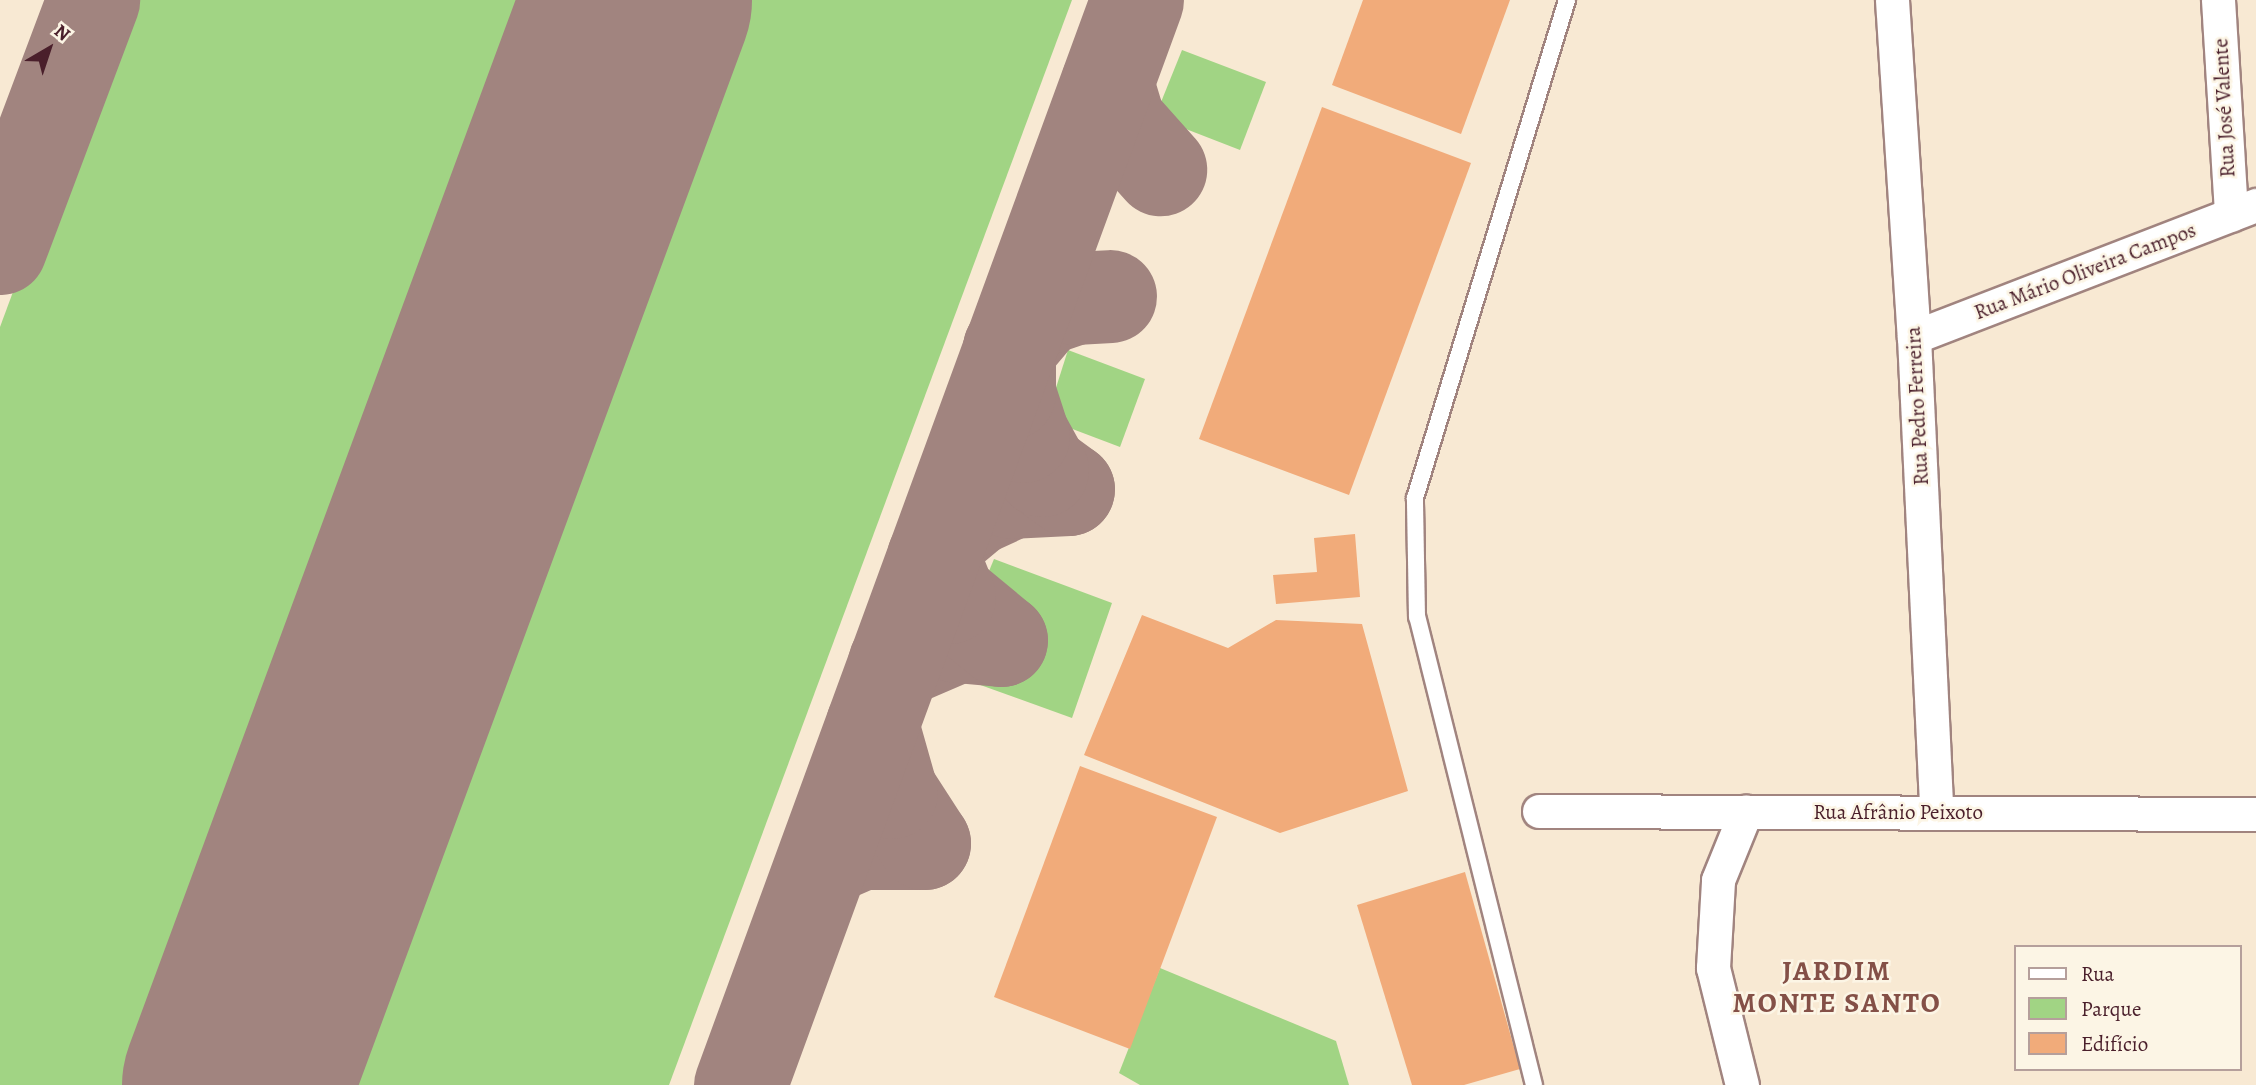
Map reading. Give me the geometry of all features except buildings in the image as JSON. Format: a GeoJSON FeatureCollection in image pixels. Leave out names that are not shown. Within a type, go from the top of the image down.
{"type":"FeatureCollection","features":[{"type":"Feature","properties":{"kind":"street","name":"Rua Pedro Ferreira"},"geometry":{"type":"LineString","coordinates":[[1892,0],[1914,337],[1936,812]]}},
{"type":"Feature","properties":{"kind":"street","name":"Rua José Valente"},"geometry":{"type":"LineString","coordinates":[[2218,0],[2244,210]]}},
{"type":"Feature","properties":{"kind":"street","name":"Rua Mário Oliveira Campos"},"geometry":{"type":"LineString","coordinates":[[1914,337],[2244,210]]}},
{"type":"Feature","properties":{"kind":"street","name":"Rua Afrânio Peixoto"},"geometry":{"type":"LineString","coordinates":[[1539,811],[2256,814]]}},
{"type":"Feature","properties":{"kind":"street"},"geometry":{"type":"LineString","coordinates":[[1742,1085],[1713,968],[1718,880],[1746,811]]}},
{"type":"Feature","properties":{"kind":"lane"},"geometry":{"type":"LineString","coordinates":[[1534,1085],[1417,617],[1416,498],[1567,0]]}},
{"type":"Feature","properties":{"kind":"green space"},"geometry":{"type":"Polygon","coordinates":[[[121,0],[542,0],[143,1085],[0,1085],[0,327],[121,0]]]}},
{"type":"Feature","properties":{"kind":"green space"},"geometry":{"type":"Polygon","coordinates":[[[700,0],[1072,0],[669,1085],[300,1085],[700,0]]]}},
{"type":"Feature","properties":{"kind":"green space"},"geometry":{"type":"Polygon","coordinates":[[[1182,50],[1266,82],[1240,150],[1155,117],[1182,50]]]}},
{"type":"Feature","properties":{"kind":"green space"},"geometry":{"type":"Polygon","coordinates":[[[1068,350],[1145,379],[1120,447],[1046,419],[1068,350]]]}},
{"type":"Feature","properties":{"kind":"green space"},"geometry":{"type":"Polygon","coordinates":[[[994,559],[1112,603],[1072,718],[947,673],[994,559]]]}},
{"type":"Feature","properties":{"kind":"green space"},"geometry":{"type":"Polygon","coordinates":[[[1160,968],[1336,1041],[1349,1085],[1140,1085],[1119,1073],[1160,968]]]}},
{"type":"Feature","properties":{"kind":"taxiway"},"geometry":{"type":"LineString","coordinates":[[0,248],[93,0]]}},
{"type":"Feature","properties":{"kind":"taxiway"},"geometry":{"type":"LineString","coordinates":[[740,1085],[1137,0]]}},
{"type":"Feature","properties":{"kind":"taxiway"},"geometry":{"type":"LineString","coordinates":[[1107,83],[1119,123],[1160,169]]}},
{"type":"Feature","properties":{"kind":"taxiway"},"geometry":{"type":"LineString","coordinates":[[943,535],[974,509],[1011,492],[1068,489],[1042,470],[1023,436],[1009,393],[1009,348],[1042,309],[1074,298],[1110,296]]}},
{"type":"Feature","properties":{"kind":"taxiway"},"geometry":{"type":"LineString","coordinates":[[894,663],[957,636],[1001,640],[949,597],[933,557]]}},
{"type":"Feature","properties":{"kind":"taxiway"},"geometry":{"type":"LineString","coordinates":[[824,859],[861,843],[924,843],[891,792],[872,725]]}},
{"type":"Feature","properties":{"kind":"runway"},"geometry":{"type":"LineString","coordinates":[[236,1085],[637,0]]}},
{"type":"Feature","properties":{"kind":"district","name":"JARDIM MONTE SANTO"},"geometry":{"type":"Point","coordinates":[1837,987]}}]}
